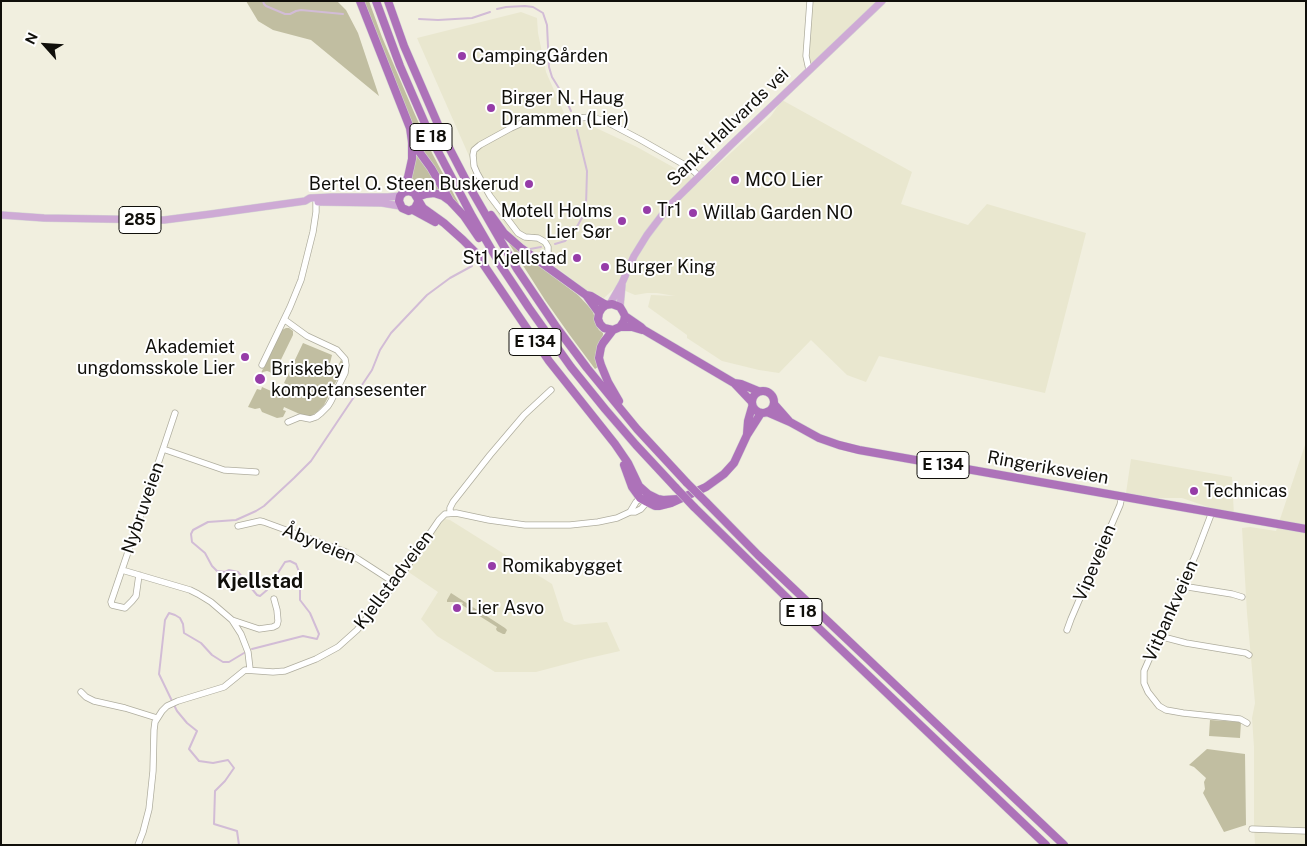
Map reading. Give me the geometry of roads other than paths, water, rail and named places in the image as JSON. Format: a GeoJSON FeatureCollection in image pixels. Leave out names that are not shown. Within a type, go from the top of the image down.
{"type":"FeatureCollection","features":[{"type":"Feature","properties":{"kind":"highway","name":"E 18"},"geometry":{"type":"LineString","coordinates":[[360,1],[410,128],[412,142],[411,164],[401,195]]}},
{"type":"Feature","properties":{"kind":"highway","name":"E 18"},"geometry":{"type":"LineString","coordinates":[[376,1],[400,66],[433,142],[472,216],[529,308],[576,374],[636,445],[694,507],[1046,845]]}},
{"type":"Feature","properties":{"kind":"highway","name":"E 18"},"geometry":{"type":"LineString","coordinates":[[388,1],[404,46],[427,100],[468,186],[518,269],[557,328],[587,368],[637,429],[758,555],[1064,845]]}},
{"type":"Feature","properties":{"kind":"highway","name":"E 18"},"geometry":{"type":"LineString","coordinates":[[412,142],[429,164],[450,201],[468,221],[488,253],[502,266]]}},
{"type":"Feature","properties":{"kind":"highway","name":"E 18"},"geometry":{"type":"LineString","coordinates":[[468,186],[479,195],[504,233],[542,264],[586,295],[599,313],[598,319],[604,328],[616,329]]}},
{"type":"Feature","properties":{"kind":"highway","name":"E 134"},"geometry":{"type":"LineString","coordinates":[[401,195],[412,192],[423,208],[444,223],[480,259],[540,349],[615,444],[628,463],[645,498]]}},
{"type":"Feature","properties":{"kind":"highway"},"geometry":{"type":"LineString","coordinates":[[413,210],[417,205],[418,199],[426,194],[434,193],[450,201]]}},
{"type":"Feature","properties":{"kind":"highway"},"geometry":{"type":"LineString","coordinates":[[400,206],[401,195]]}},
{"type":"Feature","properties":{"kind":"highway","name":"E 134"},"geometry":{"type":"LineString","coordinates":[[400,206],[407,210],[413,210],[449,228]]}},
{"type":"Feature","properties":{"kind":"highway","name":"E 18"},"geometry":{"type":"LineString","coordinates":[[586,295],[608,304],[614,304],[620,308]]}},
{"type":"Feature","properties":{"kind":"highway"},"geometry":{"type":"LineString","coordinates":[[599,313],[608,304]]}},
{"type":"Feature","properties":{"kind":"highway"},"geometry":{"type":"LineString","coordinates":[[620,308],[624,316],[641,326],[644,330],[734,383],[758,391],[753,395],[747,434]]}},
{"type":"Feature","properties":{"kind":"highway","name":"E 18"},"geometry":{"type":"LineString","coordinates":[[624,316],[624,321],[605,339],[599,353],[600,362],[608,382],[619,400],[634,418],[637,429]]}},
{"type":"Feature","properties":{"kind":"highway"},"geometry":{"type":"LineString","coordinates":[[616,329],[644,330]]}},
{"type":"Feature","properties":{"kind":"highway"},"geometry":{"type":"LineString","coordinates":[[734,383],[752,404]]}},
{"type":"Feature","properties":{"kind":"highway","name":"E 134"},"geometry":{"type":"LineString","coordinates":[[758,391],[770,393],[774,404]]}},
{"type":"Feature","properties":{"kind":"highway","name":"E 134"},"geometry":{"type":"LineString","coordinates":[[752,404],[756,411],[764,413]]}},
{"type":"Feature","properties":{"kind":"highway"},"geometry":{"type":"LineString","coordinates":[[645,498],[678,499],[706,487],[724,474],[737,457],[747,434],[774,404]]}},
{"type":"Feature","properties":{"kind":"highway","name":"Ringeriksveien"},"geometry":{"type":"LineString","coordinates":[[774,404],[790,422]]}},
{"type":"Feature","properties":{"kind":"highway","name":"Ringeriksveien"},"geometry":{"type":"LineString","coordinates":[[764,413],[790,422],[819,438],[848,448],[1306,528]]}},
{"type":"Feature","properties":{"kind":"main road","name":"Sankt Hallvards vei"},"geometry":{"type":"LineString","coordinates":[[608,304],[622,283],[634,256],[651,229],[678,196],[882,1]]}},
{"type":"Feature","properties":{"kind":"main road","name":"285"},"geometry":{"type":"LineString","coordinates":[[316,200],[332,197],[388,197],[401,195]]}},
{"type":"Feature","properties":{"kind":"main road","name":"285"},"geometry":{"type":"LineString","coordinates":[[1,215],[44,218],[164,220],[305,200],[382,203],[400,206]]}},
{"type":"Feature","properties":{"kind":"main road","name":"Sankt Hallvards vei"},"geometry":{"type":"LineString","coordinates":[[620,308],[622,283]]}},
{"type":"Feature","properties":{"kind":"street","name":"Sankt Hallvards vei"},"geometry":{"type":"LineString","coordinates":[[809,70],[806,56],[810,1]]}},
{"type":"Feature","properties":{"kind":"street"},"geometry":{"type":"LineString","coordinates":[[542,264],[548,255],[548,247],[545,242],[541,239],[523,236],[513,226],[490,196],[477,173],[473,155],[474,150],[480,145],[533,118],[568,120],[591,117],[614,125],[682,163],[699,176]]}},
{"type":"Feature","properties":{"kind":"street"},"geometry":{"type":"LineString","coordinates":[[262,365],[284,320],[305,266],[314,232],[316,200]]}},
{"type":"Feature","properties":{"kind":"street"},"geometry":{"type":"LineString","coordinates":[[284,320],[307,336],[337,350],[345,359],[346,366],[345,373],[331,401],[321,413],[310,419],[300,417],[288,422]]}},
{"type":"Feature","properties":{"kind":"street","name":"Kjellstadveien"},"geometry":{"type":"LineString","coordinates":[[250,669],[267,672],[285,671],[305,664],[334,650],[357,630],[395,583],[439,520],[445,514],[450,513],[453,502],[496,448],[524,415],[551,390]]}},
{"type":"Feature","properties":{"kind":"street","name":"Nybruveien"},"geometry":{"type":"LineString","coordinates":[[175,413],[122,570],[178,586],[198,594],[232,620],[246,646],[250,669]]}},
{"type":"Feature","properties":{"kind":"street","name":"Nybruveien"},"geometry":{"type":"LineString","coordinates":[[163,449],[224,470],[256,472]]}},
{"type":"Feature","properties":{"kind":"street","name":"Vipeveien"},"geometry":{"type":"LineString","coordinates":[[1067,630],[1120,505],[1122,496]]}},
{"type":"Feature","properties":{"kind":"street"},"geometry":{"type":"LineString","coordinates":[[450,513],[506,523],[546,526],[598,522],[617,518],[630,512],[645,498]]}},
{"type":"Feature","properties":{"kind":"street","name":"Vitbankveien"},"geometry":{"type":"LineString","coordinates":[[1212,512],[1209,524],[1150,655],[1144,675],[1146,688],[1159,706],[1172,712],[1240,719],[1248,723]]}},
{"type":"Feature","properties":{"kind":"street","name":"Åbyveien"},"geometry":{"type":"LineString","coordinates":[[238,526],[260,521],[264,522],[346,552],[395,583]]}},
{"type":"Feature","properties":{"kind":"street"},"geometry":{"type":"LineString","coordinates":[[122,570],[110,602],[114,606],[125,608],[132,601],[136,596],[139,575]]}},
{"type":"Feature","properties":{"kind":"street"},"geometry":{"type":"LineString","coordinates":[[1182,586],[1242,597]]}},
{"type":"Feature","properties":{"kind":"street"},"geometry":{"type":"LineString","coordinates":[[232,620],[259,629],[273,628],[277,625],[278,621],[274,599]]}},
{"type":"Feature","properties":{"kind":"street"},"geometry":{"type":"LineString","coordinates":[[1159,636],[1249,655]]}},
{"type":"Feature","properties":{"kind":"street"},"geometry":{"type":"LineString","coordinates":[[138,845],[149,809],[153,771],[154,730],[157,718],[162,711],[173,703],[224,687],[243,671],[250,669]]}},
{"type":"Feature","properties":{"kind":"street"},"geometry":{"type":"LineString","coordinates":[[81,692],[94,701],[157,718]]}},
{"type":"Feature","properties":{"kind":"street"},"geometry":{"type":"LineString","coordinates":[[1252,829],[1306,830]]}},
{"type":"Feature","properties":{"kind":"waterway"},"geometry":{"type":"LineString","coordinates":[[263,1],[266,6],[285,14],[301,10],[343,14]]}},
{"type":"Feature","properties":{"kind":"waterway"},"geometry":{"type":"LineString","coordinates":[[497,9],[525,6],[533,7],[543,13],[547,25],[549,67],[552,77],[571,111]]}},
{"type":"Feature","properties":{"kind":"waterway"},"geometry":{"type":"LineString","coordinates":[[419,19],[472,18],[490,12]]}},
{"type":"Feature","properties":{"kind":"waterway"},"geometry":{"type":"LineString","coordinates":[[555,244],[565,241],[575,230],[586,206],[587,171],[577,130]]}},
{"type":"Feature","properties":{"kind":"waterway"},"geometry":{"type":"LineString","coordinates":[[530,249],[541,247]]}},
{"type":"Feature","properties":{"kind":"waterway"},"geometry":{"type":"LineString","coordinates":[[252,649],[303,636],[317,639],[319,634],[310,613],[300,600],[300,576],[296,564],[290,561],[285,562],[267,590],[260,596],[257,595],[238,572],[229,570],[225,572],[217,571],[205,553],[192,542],[191,534],[193,530],[208,522],[236,520],[256,511],[294,478],[311,461],[372,370],[380,350],[391,333],[427,295],[450,278],[472,266]]}},
{"type":"Feature","properties":{"kind":"waterway"},"geometry":{"type":"LineString","coordinates":[[172,701],[159,674],[165,620],[169,613],[180,618],[184,633],[201,643],[212,655],[223,662],[229,662],[244,653]]}},
{"type":"Feature","properties":{"kind":"waterway"},"geometry":{"type":"LineString","coordinates":[[174,705],[187,723],[197,731],[189,749],[199,761],[213,763],[228,760],[234,768],[215,791],[214,824],[237,831],[239,845]]}},
{"type":"Feature","properties":{"kind":"place","name":"CampingGården"},"geometry":{"type":"Point","coordinates":[462,56]}},
{"type":"Feature","properties":{"kind":"place","name":"Birger N. Haug Drammen (Lier)"},"geometry":{"type":"Point","coordinates":[491,108]}},
{"type":"Feature","properties":{"kind":"place","name":"MCO Lier"},"geometry":{"type":"Point","coordinates":[735,180]}},
{"type":"Feature","properties":{"kind":"place","name":"Bertel O. Steen Buskerud"},"geometry":{"type":"Point","coordinates":[529,184]}},
{"type":"Feature","properties":{"kind":"place","name":"Tr1"},"geometry":{"type":"Point","coordinates":[647,210]}},
{"type":"Feature","properties":{"kind":"place","name":"Willab Garden NO"},"geometry":{"type":"Point","coordinates":[693,213]}},
{"type":"Feature","properties":{"kind":"place","name":"Motell Holms Lier Sør"},"geometry":{"type":"Point","coordinates":[622,221]}},
{"type":"Feature","properties":{"kind":"place","name":"St1 Kjellstad"},"geometry":{"type":"Point","coordinates":[577,258]}},
{"type":"Feature","properties":{"kind":"place","name":"Burger King"},"geometry":{"type":"Point","coordinates":[605,267]}},
{"type":"Feature","properties":{"kind":"place","name":"Akademiet ungdomsskole Lier"},"geometry":{"type":"Point","coordinates":[245,357]}},
{"type":"Feature","properties":{"kind":"place","name":"Briskeby kompetansesenter"},"geometry":{"type":"Point","coordinates":[260,379]}},
{"type":"Feature","properties":{"kind":"place","name":"Technicas"},"geometry":{"type":"Point","coordinates":[1194,491]}},
{"type":"Feature","properties":{"kind":"place","name":"Romikabygget"},"geometry":{"type":"Point","coordinates":[492,566]}},
{"type":"Feature","properties":{"kind":"place","name":"Lier Asvo"},"geometry":{"type":"Point","coordinates":[457,608]}},
{"type":"Feature","properties":{"kind":"district","name":"Kjellstad"},"geometry":{"type":"Point","coordinates":[260,582]}}]}
